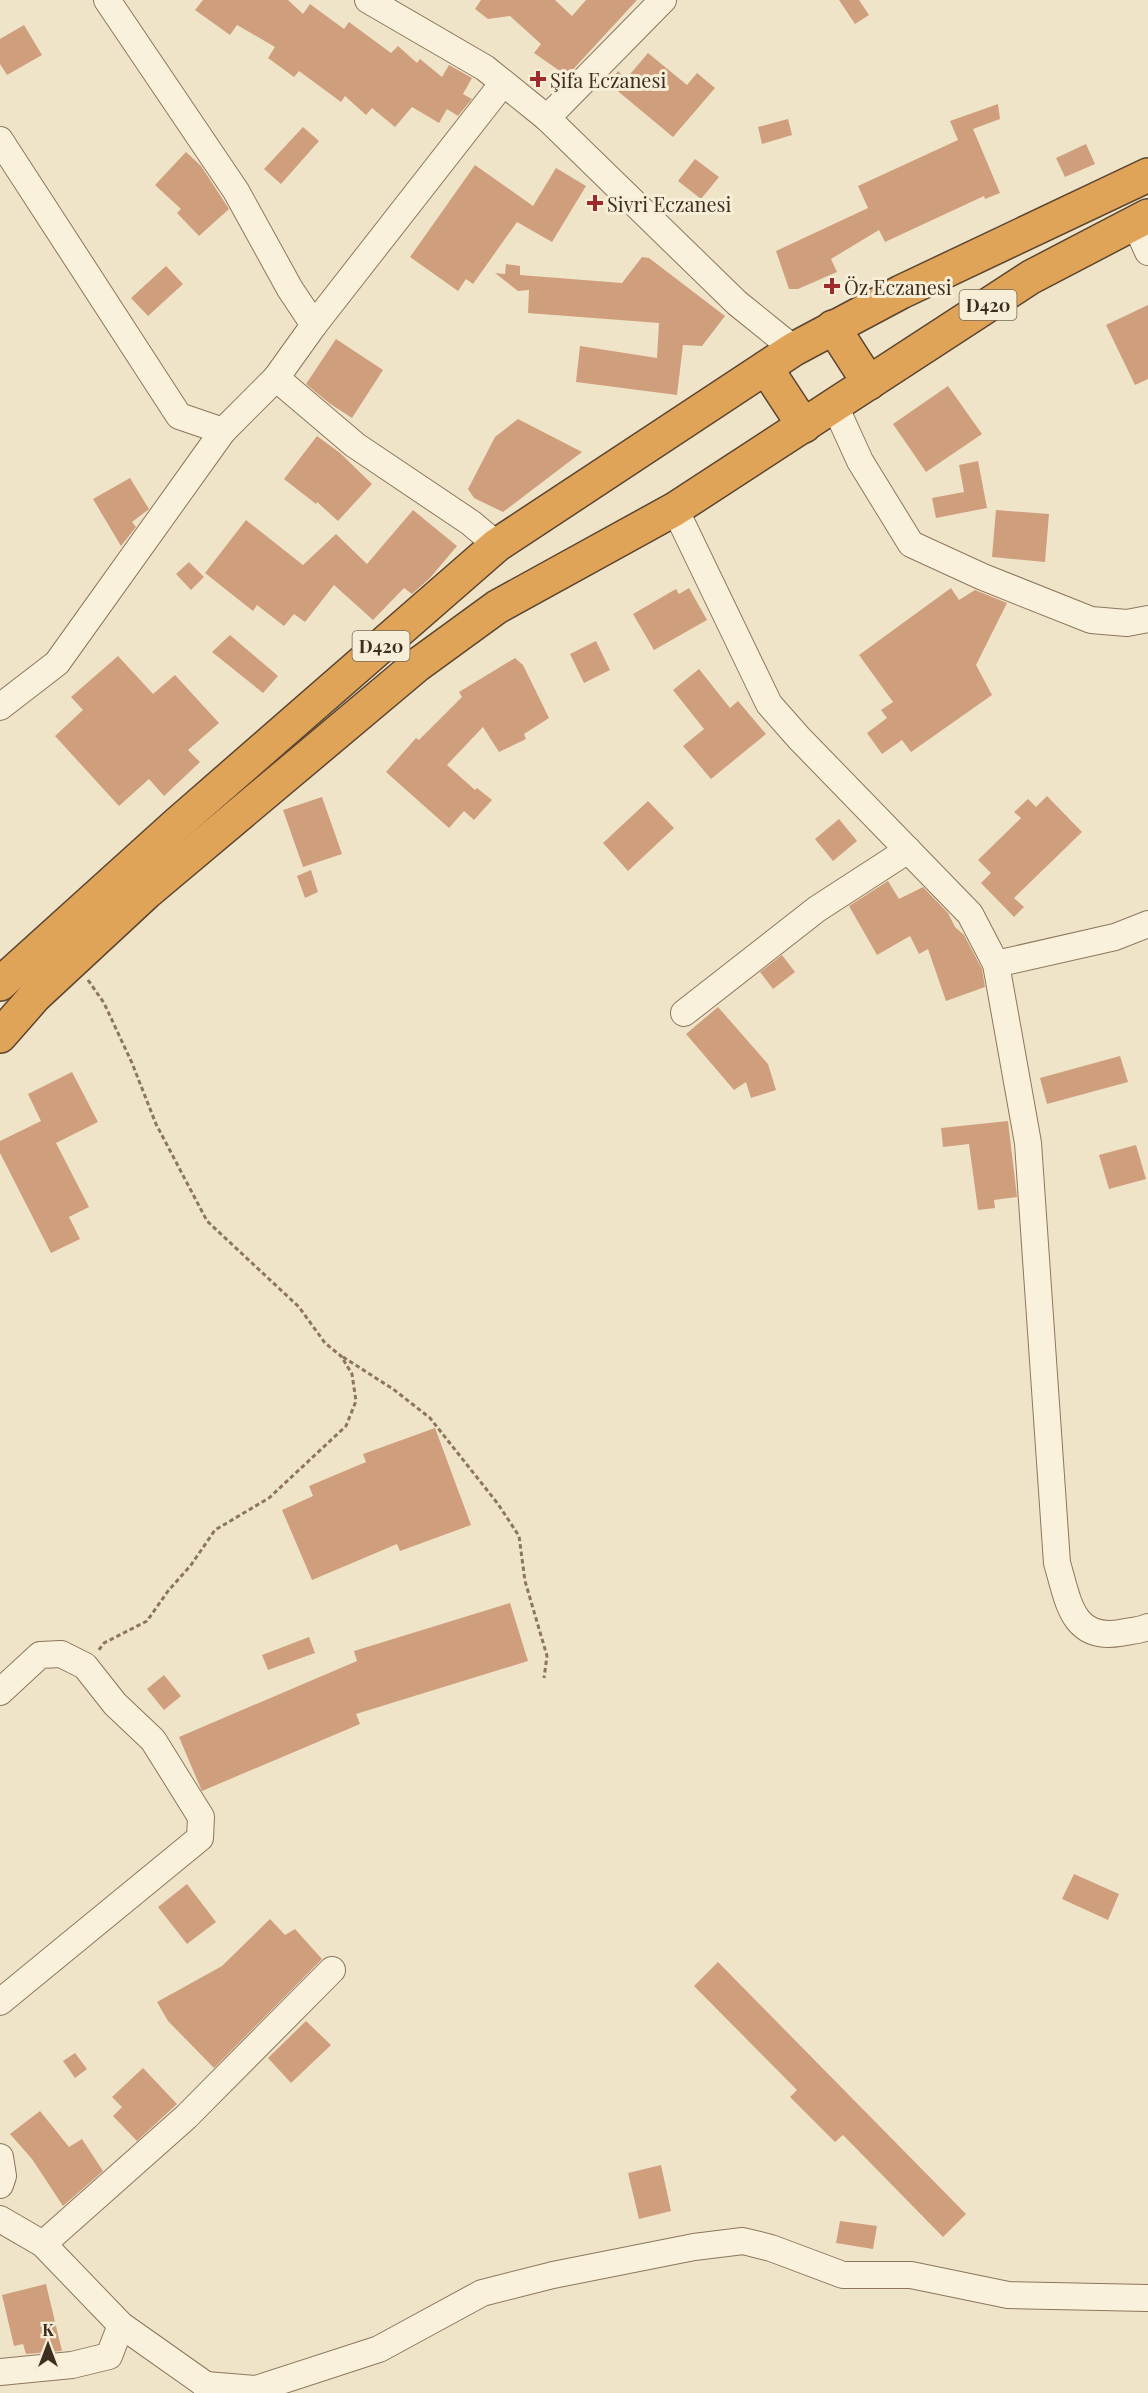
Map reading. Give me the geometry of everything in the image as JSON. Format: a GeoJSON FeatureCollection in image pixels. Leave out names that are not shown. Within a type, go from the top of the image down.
{"type":"FeatureCollection","features":[{"type":"Feature","properties":{"kind":"highway","name":"D420"},"geometry":{"type":"LineString","coordinates":[[0,984],[177,824],[497,545],[794,349],[933,277],[1148,175]]}},
{"type":"Feature","properties":{"kind":"highway","name":"D420"},"geometry":{"type":"LineString","coordinates":[[835,406],[1031,277],[1141,219]]}},
{"type":"Feature","properties":{"kind":"highway"},"geometry":{"type":"LineString","coordinates":[[833,327],[869,383]]}},
{"type":"Feature","properties":{"kind":"highway"},"geometry":{"type":"LineString","coordinates":[[766,368],[804,426]]}},
{"type":"Feature","properties":{"kind":"highway"},"geometry":{"type":"LineString","coordinates":[[0,1036],[35,996],[147,892],[416,666],[497,607],[675,509],[835,406]]}},
{"type":"Feature","properties":{"kind":"street"},"geometry":{"type":"LineString","coordinates":[[107,0],[236,191],[290,289],[314,325]]}},
{"type":"Feature","properties":{"kind":"street"},"geometry":{"type":"LineString","coordinates":[[368,0],[485,68],[548,118],[737,303],[794,349]]}},
{"type":"Feature","properties":{"kind":"street"},"geometry":{"type":"LineString","coordinates":[[548,118],[663,0]]}},
{"type":"Feature","properties":{"kind":"street"},"geometry":{"type":"LineString","coordinates":[[0,707],[57,663],[223,430],[276,378],[314,325],[503,83]]}},
{"type":"Feature","properties":{"kind":"street"},"geometry":{"type":"LineString","coordinates":[[0,140],[179,416],[223,430]]}},
{"type":"Feature","properties":{"kind":"street"},"geometry":{"type":"LineString","coordinates":[[1141,219],[1148,252]]}},
{"type":"Feature","properties":{"kind":"street"},"geometry":{"type":"LineString","coordinates":[[276,378],[355,445],[471,523],[497,545]]}},
{"type":"Feature","properties":{"kind":"street"},"geometry":{"type":"LineString","coordinates":[[835,406],[860,462],[911,544],[983,577],[1090,620],[1127,623],[1148,619]]}},
{"type":"Feature","properties":{"kind":"street"},"geometry":{"type":"LineString","coordinates":[[675,509],[769,704],[799,738],[970,914],[996,964],[1028,1143],[1057,1563],[1072,1613],[1089,1632],[1104,1636],[1148,1627]]}},
{"type":"Feature","properties":{"kind":"street"},"geometry":{"type":"LineString","coordinates":[[684,1013],[817,909],[908,850]]}},
{"type":"Feature","properties":{"kind":"street"},"geometry":{"type":"LineString","coordinates":[[996,964],[1115,937],[1148,924]]}},
{"type":"Feature","properties":{"kind":"street"},"geometry":{"type":"LineString","coordinates":[[0,1692],[40,1655],[62,1654],[85,1666],[115,1704],[153,1740],[201,1817],[200,1838],[0,2002]]}},
{"type":"Feature","properties":{"kind":"street"},"geometry":{"type":"LineString","coordinates":[[43,2244],[186,2117],[333,1970]]}},
{"type":"Feature","properties":{"kind":"street"},"geometry":{"type":"LineString","coordinates":[[0,2157],[3,2176],[0,2185]]}},
{"type":"Feature","properties":{"kind":"street"},"geometry":{"type":"LineString","coordinates":[[0,2219],[43,2244],[121,2325],[209,2390],[256,2389],[379,2349],[482,2293],[553,2275],[670,2251],[743,2241],[771,2248],[843,2275],[911,2275],[1008,2295],[1148,2298]]}},
{"type":"Feature","properties":{"kind":"street"},"geometry":{"type":"LineString","coordinates":[[0,2373],[72,2365],[109,2356],[121,2325]]}},
{"type":"Feature","properties":{"kind":"path"},"geometry":{"type":"LineString","coordinates":[[75,959],[104,1003],[132,1062],[156,1124],[207,1221],[299,1306],[325,1343],[341,1356],[393,1389],[429,1418],[498,1504],[519,1536],[525,1581],[546,1656],[544,1678]]}},
{"type":"Feature","properties":{"kind":"path"},"geometry":{"type":"LineString","coordinates":[[85,1666],[104,1643],[147,1621],[216,1530],[269,1498],[346,1426],[356,1401],[352,1374],[341,1356]]}},
{"type":"Feature","properties":{"kind":"building"},"geometry":{"type":"Polygon","coordinates":[[[203,0],[288,0],[303,14],[310,4],[344,29],[349,22],[391,53],[398,46],[417,63],[420,59],[442,77],[449,65],[472,78],[463,94],[472,99],[458,116],[447,109],[439,123],[412,107],[395,127],[372,108],[366,115],[345,96],[341,102],[299,71],[294,77],[268,58],[275,47],[237,25],[230,35],[195,10],[203,0]]]}},
{"type":"Feature","properties":{"kind":"building"},"geometry":{"type":"Polygon","coordinates":[[[481,0],[555,0],[572,16],[586,0],[637,0],[567,76],[534,53],[541,44],[510,16],[488,19],[475,9],[481,0]]]}},
{"type":"Feature","properties":{"kind":"building"},"geometry":{"type":"Polygon","coordinates":[[[839,0],[859,0],[869,15],[855,24],[839,0]]]}},
{"type":"Feature","properties":{"kind":"building"},"geometry":{"type":"Polygon","coordinates":[[[24,25],[42,55],[7,75],[0,64],[0,39],[24,25]]]}},
{"type":"Feature","properties":{"kind":"building"},"geometry":{"type":"Polygon","coordinates":[[[648,53],[687,85],[697,73],[715,88],[673,137],[608,83],[618,71],[626,79],[648,53]]]}},
{"type":"Feature","properties":{"kind":"building"},"geometry":{"type":"Polygon","coordinates":[[[998,104],[1000,119],[973,129],[1000,193],[985,199],[984,196],[885,242],[879,230],[831,259],[837,272],[798,289],[789,289],[776,251],[868,208],[858,186],[958,140],[950,121],[998,104]]]}},
{"type":"Feature","properties":{"kind":"building"},"geometry":{"type":"Polygon","coordinates":[[[788,119],[792,135],[762,144],[758,127],[788,119]]]}},
{"type":"Feature","properties":{"kind":"building"},"geometry":{"type":"Polygon","coordinates":[[[303,127],[319,141],[281,184],[264,169],[303,127]]]}},
{"type":"Feature","properties":{"kind":"building"},"geometry":{"type":"Polygon","coordinates":[[[1086,144],[1095,164],[1065,177],[1056,158],[1086,144]]]}},
{"type":"Feature","properties":{"kind":"building"},"geometry":{"type":"Polygon","coordinates":[[[186,152],[201,166],[229,209],[199,236],[177,213],[181,209],[155,185],[186,152]]]}},
{"type":"Feature","properties":{"kind":"building"},"geometry":{"type":"Polygon","coordinates":[[[695,159],[719,177],[701,199],[678,181],[695,159]]]}},
{"type":"Feature","properties":{"kind":"building"},"geometry":{"type":"Polygon","coordinates":[[[475,165],[533,206],[556,168],[586,186],[552,242],[517,222],[473,284],[466,279],[458,291],[410,257],[475,165]]]}},
{"type":"Feature","properties":{"kind":"building"},"geometry":{"type":"Polygon","coordinates":[[[642,257],[649,258],[725,316],[702,346],[683,345],[677,395],[576,382],[580,346],[657,358],[659,323],[528,313],[529,290],[518,291],[495,273],[505,274],[506,264],[520,266],[520,275],[622,283],[642,257]]]}},
{"type":"Feature","properties":{"kind":"building"},"geometry":{"type":"Polygon","coordinates":[[[166,266],[183,284],[148,316],[131,298],[166,266]]]}},
{"type":"Feature","properties":{"kind":"building"},"geometry":{"type":"Polygon","coordinates":[[[1148,305],[1148,379],[1135,385],[1106,325],[1148,305]]]}},
{"type":"Feature","properties":{"kind":"building"},"geometry":{"type":"Polygon","coordinates":[[[336,339],[383,370],[352,418],[306,384],[336,339]]]}},
{"type":"Feature","properties":{"kind":"building"},"geometry":{"type":"Polygon","coordinates":[[[948,386],[982,434],[926,472],[893,424],[948,386]]]}},
{"type":"Feature","properties":{"kind":"building"},"geometry":{"type":"Polygon","coordinates":[[[518,419],[582,452],[503,512],[474,498],[468,489],[495,437],[518,419]]]}},
{"type":"Feature","properties":{"kind":"building"},"geometry":{"type":"Polygon","coordinates":[[[317,436],[340,453],[372,484],[338,521],[317,502],[316,504],[284,479],[317,436]]]}},
{"type":"Feature","properties":{"kind":"building"},"geometry":{"type":"Polygon","coordinates":[[[978,461],[987,508],[936,518],[932,498],[964,492],[959,465],[978,461]]]}},
{"type":"Feature","properties":{"kind":"building"},"geometry":{"type":"Polygon","coordinates":[[[130,478],[149,509],[132,522],[136,527],[121,546],[93,499],[130,478]]]}},
{"type":"Feature","properties":{"kind":"building"},"geometry":{"type":"Polygon","coordinates":[[[413,510],[457,546],[430,578],[412,594],[404,588],[373,620],[334,585],[305,622],[294,614],[284,626],[257,605],[253,611],[205,573],[246,520],[303,565],[336,534],[367,564],[413,510]]]}},
{"type":"Feature","properties":{"kind":"building"},"geometry":{"type":"Polygon","coordinates":[[[996,510],[1049,514],[1045,562],[992,557],[996,510]]]}},
{"type":"Feature","properties":{"kind":"building"},"geometry":{"type":"Polygon","coordinates":[[[189,562],[204,577],[191,590],[176,574],[189,562]]]}},
{"type":"Feature","properties":{"kind":"building"},"geometry":{"type":"Polygon","coordinates":[[[689,588],[707,620],[654,650],[633,614],[676,589],[679,594],[689,588]]]}},
{"type":"Feature","properties":{"kind":"building"},"geometry":{"type":"Polygon","coordinates":[[[951,588],[959,600],[975,590],[1007,603],[976,665],[992,695],[911,752],[902,740],[882,754],[867,733],[887,718],[881,710],[893,702],[859,655],[951,588]]]}},
{"type":"Feature","properties":{"kind":"building"},"geometry":{"type":"Polygon","coordinates":[[[230,635],[278,676],[263,693],[212,652],[230,635]]]}},
{"type":"Feature","properties":{"kind":"building"},"geometry":{"type":"Polygon","coordinates":[[[596,641],[610,670],[584,683],[570,654],[596,641]]]}},
{"type":"Feature","properties":{"kind":"building"},"geometry":{"type":"Polygon","coordinates":[[[118,656],[153,694],[175,675],[219,723],[188,750],[200,762],[164,796],[149,779],[119,806],[55,736],[83,710],[71,697],[118,656]]]}},
{"type":"Feature","properties":{"kind":"building"},"geometry":{"type":"Polygon","coordinates":[[[515,658],[523,665],[549,718],[524,734],[526,739],[499,752],[483,727],[447,765],[475,790],[477,788],[492,800],[474,820],[464,811],[449,828],[386,772],[416,738],[419,740],[462,697],[459,692],[515,658]]]}},
{"type":"Feature","properties":{"kind":"building"},"geometry":{"type":"Polygon","coordinates":[[[699,669],[730,708],[738,701],[766,734],[711,779],[683,746],[704,729],[673,690],[699,669]]]}},
{"type":"Feature","properties":{"kind":"building"},"geometry":{"type":"Polygon","coordinates":[[[1047,796],[1082,832],[1014,898],[1024,907],[1014,917],[981,883],[991,873],[978,860],[1021,818],[1014,812],[1028,799],[1036,807],[1047,796]]]}},
{"type":"Feature","properties":{"kind":"building"},"geometry":{"type":"Polygon","coordinates":[[[322,797],[342,854],[303,867],[283,810],[322,797]]]}},
{"type":"Feature","properties":{"kind":"building"},"geometry":{"type":"Polygon","coordinates":[[[648,801],[674,828],[628,871],[603,843],[648,801]]]}},
{"type":"Feature","properties":{"kind":"building"},"geometry":{"type":"Polygon","coordinates":[[[839,819],[857,841],[833,861],[815,839],[839,819]]]}},
{"type":"Feature","properties":{"kind":"building"},"geometry":{"type":"Polygon","coordinates":[[[311,870],[318,892],[305,898],[297,876],[311,870]]]}},
{"type":"Feature","properties":{"kind":"building"},"geometry":{"type":"Polygon","coordinates":[[[888,881],[899,899],[923,887],[948,913],[955,927],[964,935],[982,969],[985,987],[946,1001],[928,949],[919,954],[910,936],[877,955],[849,906],[888,881]]]}},
{"type":"Feature","properties":{"kind":"building"},"geometry":{"type":"Polygon","coordinates":[[[782,955],[795,972],[773,989],[760,972],[782,955]]]}},
{"type":"Feature","properties":{"kind":"building"},"geometry":{"type":"Polygon","coordinates":[[[718,1007],[768,1064],[776,1090],[751,1098],[746,1082],[734,1090],[686,1034],[718,1007]]]}},
{"type":"Feature","properties":{"kind":"building"},"geometry":{"type":"Polygon","coordinates":[[[1120,1056],[1128,1082],[1047,1104],[1040,1078],[1120,1056]]]}},
{"type":"Feature","properties":{"kind":"building"},"geometry":{"type":"Polygon","coordinates":[[[72,1072],[98,1122],[56,1143],[89,1207],[69,1217],[80,1239],[51,1253],[0,1153],[0,1141],[41,1121],[28,1094],[72,1072]]]}},
{"type":"Feature","properties":{"kind":"building"},"geometry":{"type":"Polygon","coordinates":[[[1008,1121],[1017,1197],[994,1200],[995,1208],[978,1210],[969,1144],[943,1147],[941,1128],[1008,1121]]]}},
{"type":"Feature","properties":{"kind":"building"},"geometry":{"type":"Polygon","coordinates":[[[1136,1145],[1146,1179],[1109,1189],[1099,1155],[1136,1145]]]}},
{"type":"Feature","properties":{"kind":"building"},"geometry":{"type":"Polygon","coordinates":[[[435,1428],[471,1525],[400,1551],[397,1544],[312,1580],[282,1510],[313,1496],[309,1486],[366,1462],[363,1454],[435,1428]]]}},
{"type":"Feature","properties":{"kind":"building"},"geometry":{"type":"Polygon","coordinates":[[[510,1603],[528,1661],[356,1714],[360,1724],[202,1791],[179,1737],[357,1661],[354,1651],[510,1603]]]}},
{"type":"Feature","properties":{"kind":"building"},"geometry":{"type":"Polygon","coordinates":[[[309,1637],[315,1653],[268,1670],[262,1655],[309,1637]]]}},
{"type":"Feature","properties":{"kind":"building"},"geometry":{"type":"Polygon","coordinates":[[[164,1675],[181,1696],[164,1710],[147,1689],[164,1675]]]}},
{"type":"Feature","properties":{"kind":"building"},"geometry":{"type":"Polygon","coordinates":[[[1074,1874],[1119,1894],[1108,1920],[1062,1899],[1074,1874]]]}},
{"type":"Feature","properties":{"kind":"building"},"geometry":{"type":"Polygon","coordinates":[[[187,1884],[216,1922],[187,1944],[158,1907],[187,1884]]]}},
{"type":"Feature","properties":{"kind":"building"},"geometry":{"type":"Polygon","coordinates":[[[270,1919],[285,1935],[295,1929],[322,1959],[214,2068],[168,2021],[157,2002],[222,1966],[270,1919]]]}},
{"type":"Feature","properties":{"kind":"building"},"geometry":{"type":"Polygon","coordinates":[[[718,1962],[966,2214],[943,2237],[843,2135],[835,2142],[790,2097],[797,2090],[694,1986],[718,1962]]]}},
{"type":"Feature","properties":{"kind":"building"},"geometry":{"type":"Polygon","coordinates":[[[306,2021],[331,2045],[291,2083],[268,2058],[306,2021]]]}},
{"type":"Feature","properties":{"kind":"building"},"geometry":{"type":"Polygon","coordinates":[[[75,2053],[87,2069],[75,2078],[63,2061],[75,2053]]]}},
{"type":"Feature","properties":{"kind":"building"},"geometry":{"type":"Polygon","coordinates":[[[143,2068],[177,2104],[137,2141],[113,2116],[122,2107],[112,2097],[143,2068]]]}},
{"type":"Feature","properties":{"kind":"building"},"geometry":{"type":"Polygon","coordinates":[[[40,2111],[69,2147],[82,2139],[103,2171],[63,2206],[32,2159],[10,2134],[40,2111]]]}},
{"type":"Feature","properties":{"kind":"building"},"geometry":{"type":"Polygon","coordinates":[[[661,2165],[671,2211],[639,2219],[628,2173],[661,2165]]]}},
{"type":"Feature","properties":{"kind":"building"},"geometry":{"type":"Polygon","coordinates":[[[840,2221],[877,2226],[873,2249],[836,2243],[840,2221]]]}},
{"type":"Feature","properties":{"kind":"building"},"geometry":{"type":"Polygon","coordinates":[[[46,2284],[62,2351],[26,2354],[23,2344],[14,2346],[2,2295],[46,2284]]]}},
{"type":"Feature","properties":{"kind":"place","name":"Şifa Eczanesi"},"geometry":{"type":"Point","coordinates":[538,79]}},
{"type":"Feature","properties":{"kind":"place","name":"Sivri Eczanesi"},"geometry":{"type":"Point","coordinates":[595,203]}},
{"type":"Feature","properties":{"kind":"place","name":"Öz Eczanesi"},"geometry":{"type":"Point","coordinates":[832,286]}}]}
